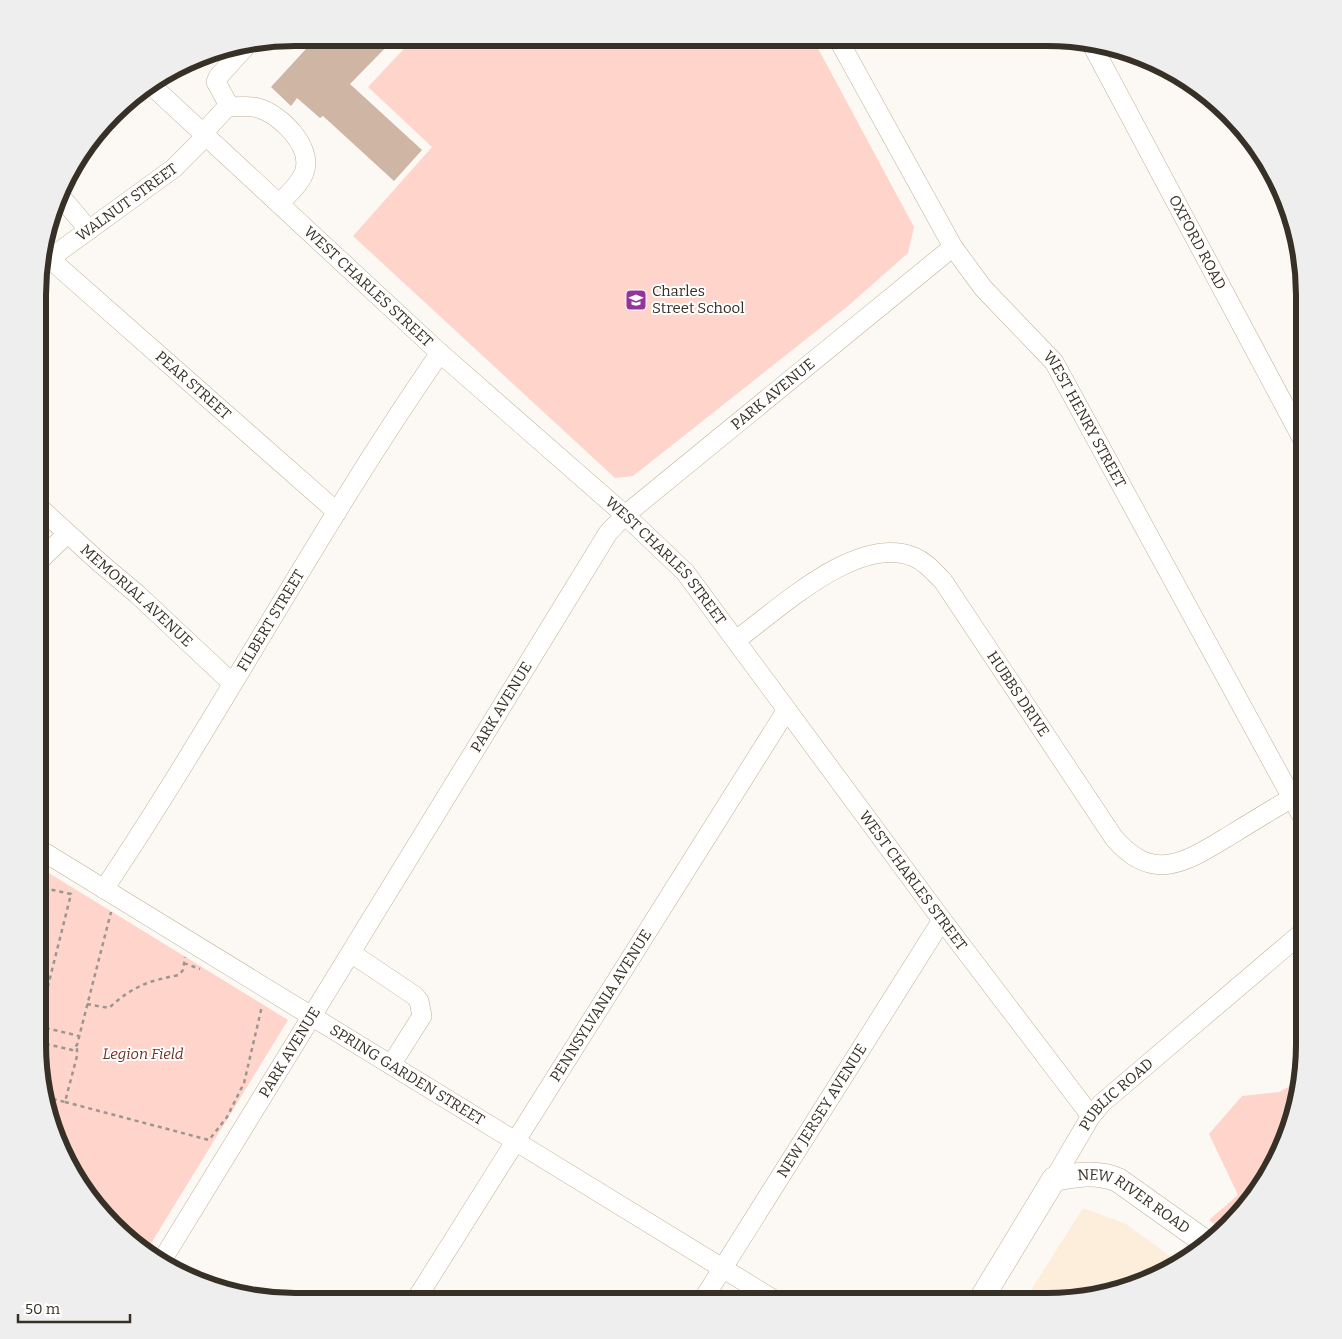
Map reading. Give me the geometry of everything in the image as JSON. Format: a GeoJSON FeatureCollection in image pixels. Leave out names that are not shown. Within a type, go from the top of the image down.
{"type":"FeatureCollection","features":[{"type":"Feature","properties":{"kind":"main road","name":"NEW RIVER ROAD"},"geometry":{"type":"LineString","coordinates":[[1054,1179],[1087,1173],[1104,1175],[1118,1180],[1201,1239]]}},
{"type":"Feature","properties":{"kind":"main road","name":"PUBLIC ROAD"},"geometry":{"type":"LineString","coordinates":[[985,1293],[1054,1179]]}},
{"type":"Feature","properties":{"kind":"street","name":"WEST HENRY STREET"},"geometry":{"type":"LineString","coordinates":[[842,46],[953,247],[983,288],[1054,362],[1296,805]]}},
{"type":"Feature","properties":{"kind":"street","name":"OXFORD ROAD"},"geometry":{"type":"LineString","coordinates":[[1095,51],[1296,427]]}},
{"type":"Feature","properties":{"kind":"street"},"geometry":{"type":"LineString","coordinates":[[242,52],[218,77],[216,82],[227,102],[227,107],[258,108],[269,114],[293,134],[305,155],[304,172],[280,203]]}},
{"type":"Feature","properties":{"kind":"street","name":"WEST CHARLES STREET"},"geometry":{"type":"LineString","coordinates":[[155,89],[440,353],[625,515],[685,572],[786,711],[1091,1116]]}},
{"type":"Feature","properties":{"kind":"street","name":"WALNUT STREET"},"geometry":{"type":"LineString","coordinates":[[49,260],[174,168],[227,107]]}},
{"type":"Feature","properties":{"kind":"street"},"geometry":{"type":"LineString","coordinates":[[65,201],[89,230]]}},
{"type":"Feature","properties":{"kind":"street","name":"PARK AVENUE"},"geometry":{"type":"LineString","coordinates":[[165,1256],[608,533],[625,515],[953,247]]}},
{"type":"Feature","properties":{"kind":"street","name":"PEAR STREET"},"geometry":{"type":"LineString","coordinates":[[48,264],[337,512]]}},
{"type":"Feature","properties":{"kind":"street","name":"FILBERT STREET"},"geometry":{"type":"LineString","coordinates":[[110,892],[232,683],[372,455],[440,353]]}},
{"type":"Feature","properties":{"kind":"street","name":"MEMORIAL AVENUE"},"geometry":{"type":"LineString","coordinates":[[46,514],[138,594],[232,683]]}},
{"type":"Feature","properties":{"kind":"street"},"geometry":{"type":"LineString","coordinates":[[46,554],[67,534]]}},
{"type":"Feature","properties":{"kind":"street","name":"HUBBS DRIVE"},"geometry":{"type":"LineString","coordinates":[[736,640],[831,570],[850,560],[881,552],[900,553],[914,557],[929,566],[943,581],[1114,838],[1136,859],[1145,863],[1163,866],[1188,860],[1292,798]]}},
{"type":"Feature","properties":{"kind":"street","name":"PENNSYLVANIA AVENUE"},"geometry":{"type":"LineString","coordinates":[[420,1293],[786,711]]}},
{"type":"Feature","properties":{"kind":"street","name":"SPRING GARDEN STREET"},"geometry":{"type":"LineString","coordinates":[[46,853],[763,1293]]}},
{"type":"Feature","properties":{"kind":"street","name":"NEW JERSEY AVENUE"},"geometry":{"type":"LineString","coordinates":[[707,1293],[942,920]]}},
{"type":"Feature","properties":{"kind":"street","name":"PUBLIC ROAD"},"geometry":{"type":"LineString","coordinates":[[1054,1179],[1091,1116],[1119,1088],[1296,938]]}},
{"type":"Feature","properties":{"kind":"street"},"geometry":{"type":"LineString","coordinates":[[350,953],[415,996],[419,1001],[422,1016],[391,1065]]}},
{"type":"Feature","properties":{"kind":"path"},"geometry":{"type":"LineString","coordinates":[[46,888],[71,894],[46,994]]}},
{"type":"Feature","properties":{"kind":"path"},"geometry":{"type":"LineString","coordinates":[[65,1102],[77,1056],[77,1045],[110,892]]}},
{"type":"Feature","properties":{"kind":"path"},"geometry":{"type":"LineString","coordinates":[[87,1004],[109,1008],[123,995],[139,985],[179,975],[183,970],[189,941]]}},
{"type":"Feature","properties":{"kind":"path"},"geometry":{"type":"LineString","coordinates":[[184,963],[204,972]]}},
{"type":"Feature","properties":{"kind":"path"},"geometry":{"type":"LineString","coordinates":[[53,1099],[209,1140],[232,1109],[244,1083],[263,1006],[258,1002]]}},
{"type":"Feature","properties":{"kind":"path"},"geometry":{"type":"LineString","coordinates":[[46,1028],[79,1036]]}},
{"type":"Feature","properties":{"kind":"path"},"geometry":{"type":"LineString","coordinates":[[46,1044],[72,1050],[77,1045]]}},
{"type":"Feature","properties":{"kind":"shaded area"},"geometry":{"type":"Polygon","coordinates":[[[1083,1208],[1126,1224],[1173,1258],[1127,1280],[1095,1288],[1079,1291],[1029,1293],[1083,1208]]]}},
{"type":"Feature","properties":{"kind":"green space","name":"Charles Street School"},"geometry":{"type":"Polygon","coordinates":[[[406,46],[817,46],[914,227],[908,253],[848,306],[633,476],[615,478],[353,236],[432,147],[368,87],[406,46]]]}},
{"type":"Feature","properties":{"kind":"green space","name":"Legion Field"},"geometry":{"type":"Polygon","coordinates":[[[46,871],[288,1020],[150,1245],[119,1220],[88,1182],[72,1154],[59,1124],[48,1076],[46,1043],[46,871]]]}},
{"type":"Feature","properties":{"kind":"green space"},"geometry":{"type":"Polygon","coordinates":[[[1292,1085],[1283,1124],[1277,1139],[1254,1182],[1234,1208],[1217,1226],[1209,1220],[1238,1195],[1209,1134],[1242,1096],[1279,1092],[1292,1085]]]}},
{"type":"Feature","properties":{"kind":"building"},"geometry":{"type":"Polygon","coordinates":[[[309,46],[387,46],[350,84],[422,150],[394,181],[323,116],[320,118],[297,98],[291,106],[271,87],[309,46]]]}},
{"type":"Feature","properties":{"kind":"place","name":"Charles Street School"},"geometry":{"type":"Point","coordinates":[636,300]}}]}
